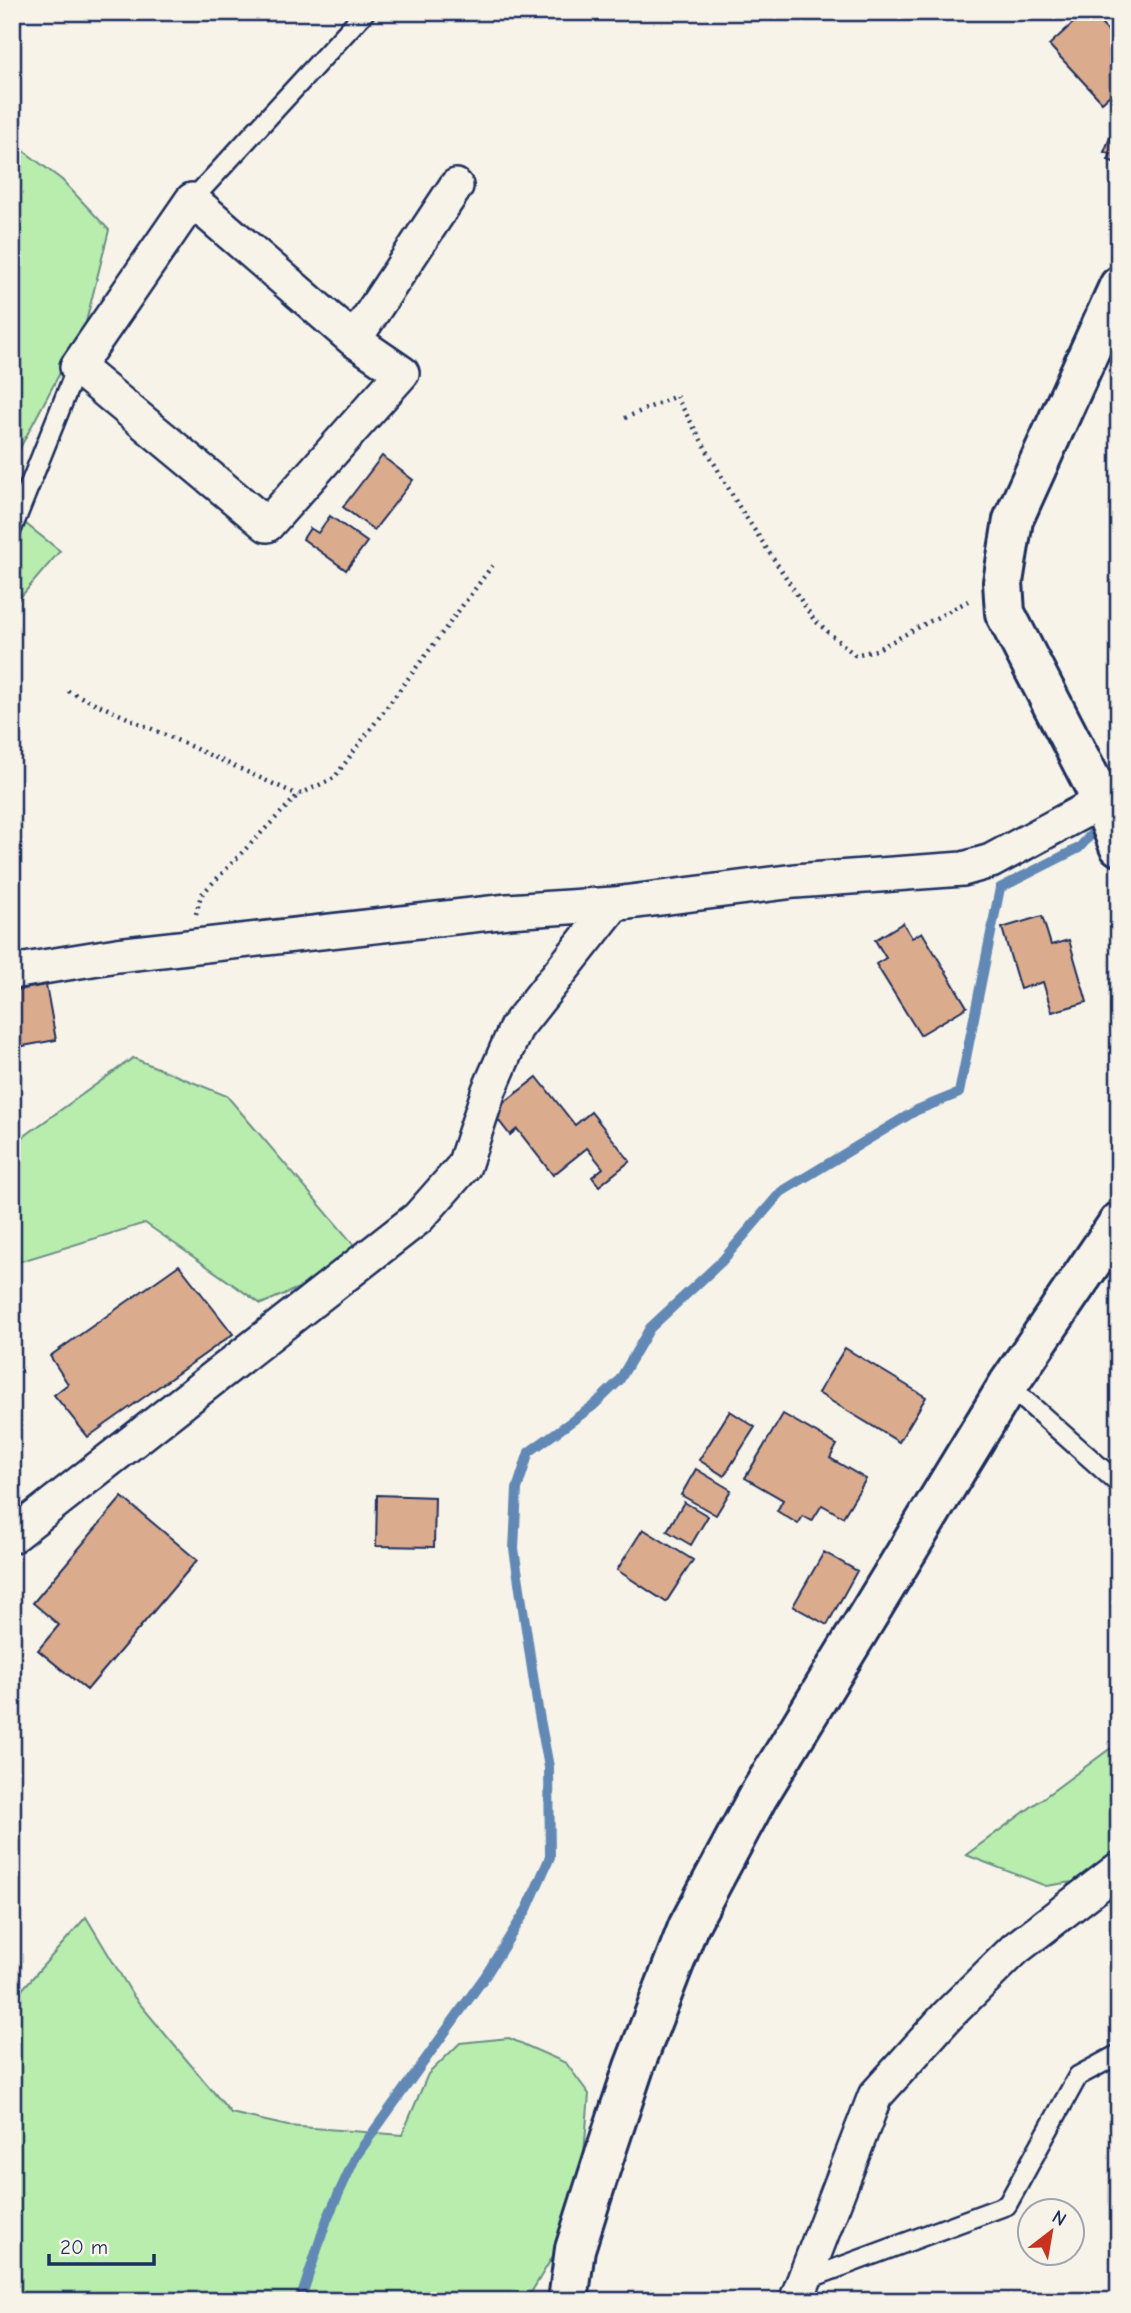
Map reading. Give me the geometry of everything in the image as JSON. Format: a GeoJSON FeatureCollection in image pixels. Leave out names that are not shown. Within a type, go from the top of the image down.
{"type":"FeatureCollection","features":[{"type":"Feature","properties":{"kind":"street"},"geometry":{"type":"LineString","coordinates":[[355,340],[456,186]]}},
{"type":"Feature","properties":{"kind":"street"},"geometry":{"type":"LineString","coordinates":[[192,200],[355,340],[402,373],[267,525],[77,367],[192,200]]}},
{"type":"Feature","properties":{"kind":"street"},"geometry":{"type":"LineString","coordinates":[[1119,286],[1013,520],[1003,582],[1005,613],[1102,801],[1119,846]]}},
{"type":"Feature","properties":{"kind":"street"},"geometry":{"type":"LineString","coordinates":[[12,972],[117,955],[508,911],[614,904],[795,881],[963,869],[991,861],[1102,801]]}},
{"type":"Feature","properties":{"kind":"street"},"geometry":{"type":"LineString","coordinates":[[12,1536],[418,1218],[464,1166],[489,1090],[516,1028],[614,904]]}},
{"type":"Feature","properties":{"kind":"street"},"geometry":{"type":"LineString","coordinates":[[568,2301],[575,2249],[604,2157],[634,2067],[688,1927],[757,1798],[1008,1385],[1119,1222]]}},
{"type":"Feature","properties":{"kind":"street"},"geometry":{"type":"LineString","coordinates":[[799,2291],[874,2096],[948,2015],[1015,1949],[1119,1869]]}},
{"type":"Feature","properties":{"kind":"lane"},"geometry":{"type":"LineString","coordinates":[[192,200],[365,12]]}},
{"type":"Feature","properties":{"kind":"lane"},"geometry":{"type":"LineString","coordinates":[[12,529],[77,367]]}},
{"type":"Feature","properties":{"kind":"lane"},"geometry":{"type":"LineString","coordinates":[[1008,1385],[1119,1484]]}},
{"type":"Feature","properties":{"kind":"lane"},"geometry":{"type":"LineString","coordinates":[[799,2291],[1007,2205],[1078,2076],[1119,2053]]}},
{"type":"Feature","properties":{"kind":"path"},"geometry":{"type":"LineString","coordinates":[[625,418],[676,396],[738,505],[814,620],[855,656],[876,650],[1003,582]]}},
{"type":"Feature","properties":{"kind":"path"},"geometry":{"type":"LineString","coordinates":[[186,947],[201,895],[298,795],[334,778],[495,562]]}},
{"type":"Feature","properties":{"kind":"path"},"geometry":{"type":"LineString","coordinates":[[68,691],[298,795]]}},
{"type":"Feature","properties":{"kind":"green space"},"geometry":{"type":"Polygon","coordinates":[[[12,142],[62,180],[109,230],[85,326],[12,463],[12,142]]]}},
{"type":"Feature","properties":{"kind":"green space"},"geometry":{"type":"Polygon","coordinates":[[[12,513],[60,551],[12,607],[12,513]]]}},
{"type":"Feature","properties":{"kind":"green space"},"geometry":{"type":"Polygon","coordinates":[[[133,1058],[227,1096],[366,1259],[261,1304],[145,1223],[12,1264],[12,1145],[133,1058]]]}},
{"type":"Feature","properties":{"kind":"green space"},"geometry":{"type":"Polygon","coordinates":[[[1119,1742],[1119,1875],[1046,1886],[966,1855],[1119,1742]]]}},
{"type":"Feature","properties":{"kind":"green space"},"geometry":{"type":"Polygon","coordinates":[[[86,1917],[134,1997],[231,2113],[288,2126],[402,2135],[428,2074],[460,2043],[509,2038],[566,2063],[589,2094],[579,2213],[526,2301],[12,2301],[12,2001],[86,1917]]]}},
{"type":"Feature","properties":{"kind":"building"},"geometry":{"type":"Polygon","coordinates":[[[1085,12],[1090,12],[1119,43],[1119,87],[1102,102],[1049,45],[1085,12]]]}},
{"type":"Feature","properties":{"kind":"building"},"geometry":{"type":"Polygon","coordinates":[[[1119,116],[1119,164],[1108,160],[1111,154],[1104,152],[1119,116]]]}},
{"type":"Feature","properties":{"kind":"building"},"geometry":{"type":"Polygon","coordinates":[[[382,456],[413,480],[374,530],[343,507],[382,456]]]}},
{"type":"Feature","properties":{"kind":"building"},"geometry":{"type":"Polygon","coordinates":[[[330,516],[367,542],[346,570],[303,539],[310,528],[318,533],[330,516]]]}},
{"type":"Feature","properties":{"kind":"building"},"geometry":{"type":"Polygon","coordinates":[[[1042,916],[1051,945],[1069,940],[1087,1002],[1052,1012],[1043,982],[1020,989],[1002,928],[1042,916]]]}},
{"type":"Feature","properties":{"kind":"building"},"geometry":{"type":"Polygon","coordinates":[[[903,923],[912,938],[922,932],[967,1007],[920,1035],[876,964],[886,958],[875,940],[903,923]]]}},
{"type":"Feature","properties":{"kind":"building"},"geometry":{"type":"Polygon","coordinates":[[[46,985],[56,1040],[12,1048],[12,991],[46,985]]]}},
{"type":"Feature","properties":{"kind":"building"},"geometry":{"type":"Polygon","coordinates":[[[537,1077],[575,1125],[591,1112],[630,1161],[599,1186],[592,1177],[603,1168],[587,1148],[553,1175],[517,1129],[510,1135],[492,1112],[537,1077]]]}},
{"type":"Feature","properties":{"kind":"building"},"geometry":{"type":"Polygon","coordinates":[[[179,1265],[233,1334],[88,1437],[54,1395],[68,1384],[50,1356],[179,1265]]]}},
{"type":"Feature","properties":{"kind":"building"},"geometry":{"type":"Polygon","coordinates":[[[845,1348],[926,1397],[899,1442],[818,1393],[845,1348]]]}},
{"type":"Feature","properties":{"kind":"building"},"geometry":{"type":"Polygon","coordinates":[[[730,1411],[755,1427],[724,1476],[699,1460],[730,1411]]]}},
{"type":"Feature","properties":{"kind":"building"},"geometry":{"type":"Polygon","coordinates":[[[783,1414],[837,1445],[830,1458],[866,1479],[843,1517],[822,1505],[812,1521],[803,1516],[798,1524],[777,1511],[783,1500],[745,1478],[783,1414]]]}},
{"type":"Feature","properties":{"kind":"building"},"geometry":{"type":"Polygon","coordinates":[[[696,1469],[731,1490],[716,1515],[681,1495],[696,1469]]]}},
{"type":"Feature","properties":{"kind":"building"},"geometry":{"type":"Polygon","coordinates":[[[377,1495],[435,1497],[434,1547],[376,1546],[377,1495]]]}},
{"type":"Feature","properties":{"kind":"building"},"geometry":{"type":"Polygon","coordinates":[[[122,1497],[197,1560],[87,1690],[38,1650],[59,1625],[33,1603],[122,1497]]]}},
{"type":"Feature","properties":{"kind":"building"},"geometry":{"type":"Polygon","coordinates":[[[684,1502],[708,1516],[691,1545],[667,1531],[684,1502]]]}},
{"type":"Feature","properties":{"kind":"building"},"geometry":{"type":"Polygon","coordinates":[[[643,1529],[693,1560],[666,1602],[617,1570],[643,1529]]]}},
{"type":"Feature","properties":{"kind":"building"},"geometry":{"type":"Polygon","coordinates":[[[824,1552],[857,1571],[827,1625],[793,1606],[824,1552]]]}},
{"type":"Feature","properties":{"kind":"waterway"},"geometry":{"type":"LineString","coordinates":[[300,2301],[327,2219],[356,2156],[486,1975],[527,1909],[550,1857],[549,1767],[514,1549],[517,1489],[529,1452],[593,1406],[619,1381],[650,1328],[722,1261],[781,1192],[917,1110],[959,1093],[1000,888],[1079,848],[1103,821]]}}]}
